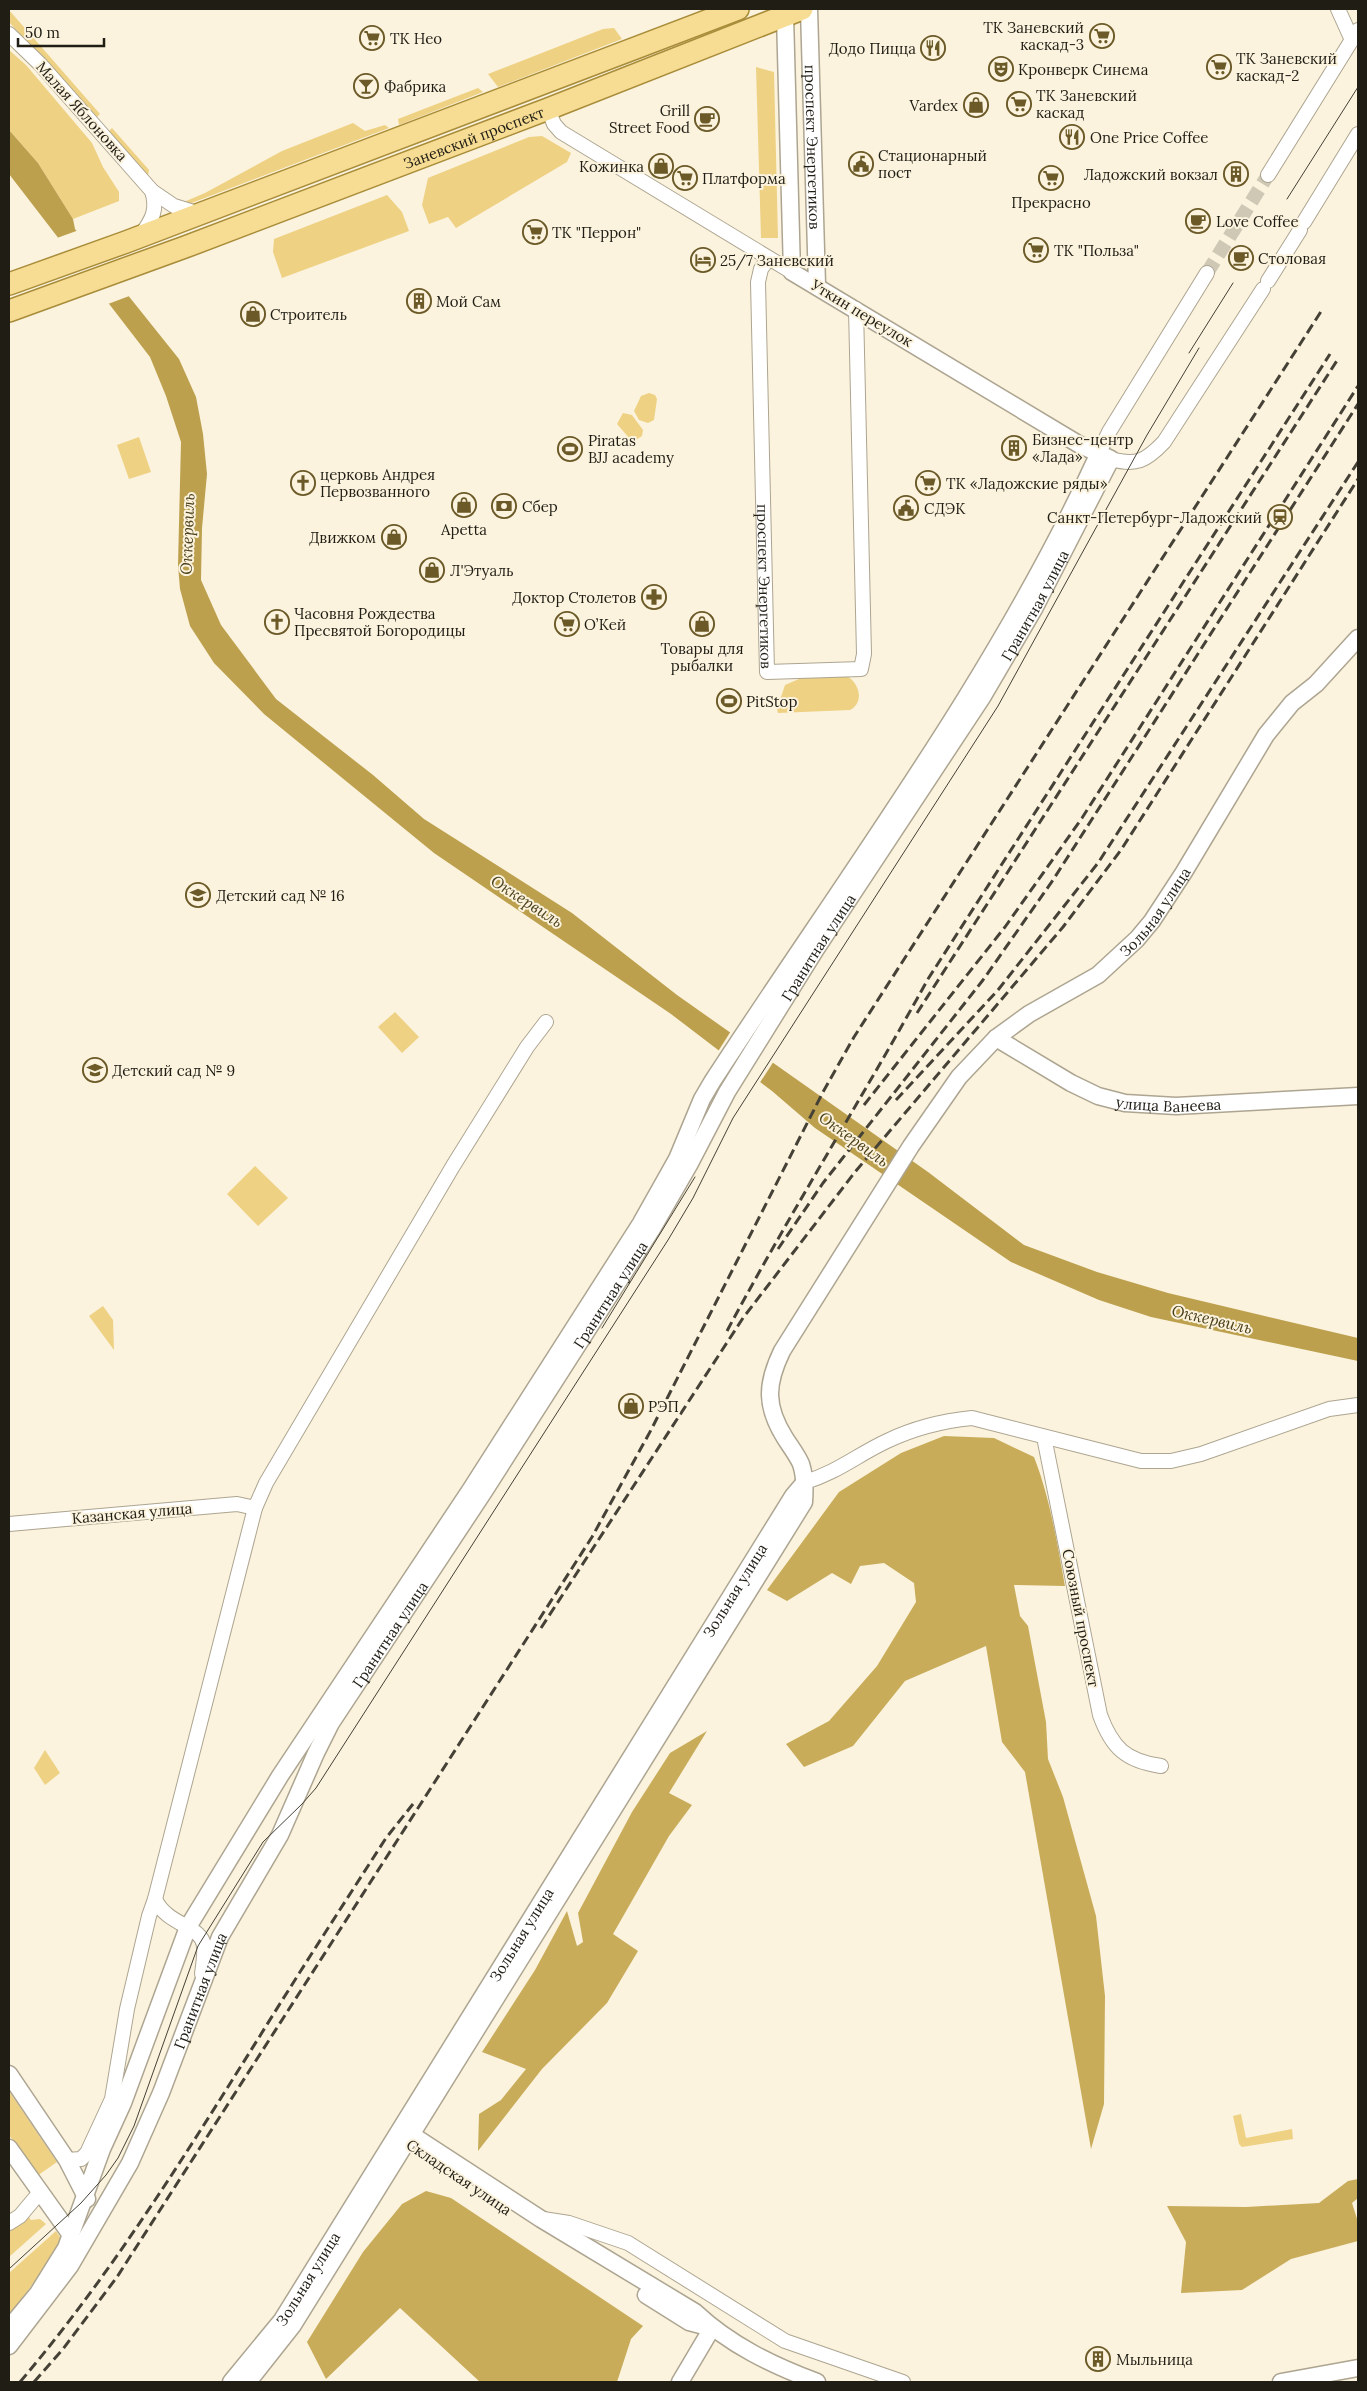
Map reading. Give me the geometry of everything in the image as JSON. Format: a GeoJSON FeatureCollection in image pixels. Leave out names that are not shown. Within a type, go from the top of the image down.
{"type":"FeatureCollection","features":[{"type":"Feature","properties":{"kind":"main road","name":"Заневский проспект"},"geometry":{"type":"LineString","coordinates":[[9,284],[133,240],[738,9]]}},
{"type":"Feature","properties":{"kind":"main road","name":"Заневский проспект"},"geometry":{"type":"LineString","coordinates":[[9,311],[144,263],[548,109],[791,11]]}},
{"type":"Feature","properties":{"kind":"street","name":"проспект Энергетиков"},"geometry":{"type":"LineString","coordinates":[[810,9],[817,285]]}},
{"type":"Feature","properties":{"kind":"street"},"geometry":{"type":"LineString","coordinates":[[1268,175],[1355,35],[1338,9]]}},
{"type":"Feature","properties":{"kind":"street","name":"проспект Энергетиков"},"geometry":{"type":"LineString","coordinates":[[791,11],[792,272]]}},
{"type":"Feature","properties":{"kind":"street","name":"Малая Яблоновка"},"geometry":{"type":"LineString","coordinates":[[9,34],[40,64],[152,191],[174,206],[200,214]]}},
{"type":"Feature","properties":{"kind":"street","name":"Уткин переулок"},"geometry":{"type":"LineString","coordinates":[[548,109],[554,124],[561,132],[768,259],[817,285],[1043,424],[1105,457]]}},
{"type":"Feature","properties":{"kind":"street"},"geometry":{"type":"LineString","coordinates":[[1105,457],[1124,463],[1140,461],[1148,457],[1164,442],[1265,285],[1358,134]]}},
{"type":"Feature","properties":{"kind":"street"},"geometry":{"type":"LineString","coordinates":[[133,240],[155,213],[155,200],[152,191]]}},
{"type":"Feature","properties":{"kind":"street","name":"проспект Энергетиков"},"geometry":{"type":"LineString","coordinates":[[768,259],[761,269],[758,282],[767,672],[861,669],[864,654],[856,309]]}},
{"type":"Feature","properties":{"kind":"street","name":"Гранитная улица"},"geometry":{"type":"LineString","coordinates":[[9,2346],[56,2286],[130,2163],[161,2093],[202,1982],[224,1929],[280,1835],[331,1723],[467,1517],[652,1229],[689,1165],[765,1015],[977,682],[1105,457],[1109,432],[1207,274]]}},
{"type":"Feature","properties":{"kind":"street","name":"Зольная улица"},"geometry":{"type":"LineString","coordinates":[[248,2382],[292,2326],[405,2137],[804,1502],[805,1482],[800,1463],[779,1428],[772,1412],[769,1396],[773,1368],[911,1146],[959,1077],[996,1038],[1029,1014],[1098,974],[1136,939],[1152,921],[1184,872],[1266,735],[1292,703],[1316,684],[1358,638]]}},
{"type":"Feature","properties":{"kind":"street","name":"Гранитная улица"},"geometry":{"type":"LineString","coordinates":[[9,2328],[42,2286],[60,2259],[71,2235],[118,2101],[188,1927],[280,1776],[471,1489],[641,1223],[677,1159],[702,1099],[712,1082],[765,1015]]}},
{"type":"Feature","properties":{"kind":"street","name":"Гранитная улица"},"geometry":{"type":"LineString","coordinates":[[67,2160],[81,2159],[87,2154],[118,2101],[126,2009],[148,1916],[155,1900],[255,1508],[266,1483],[453,1166],[527,1047],[546,1022]]}},
{"type":"Feature","properties":{"kind":"street","name":"улица Ванеева"},"geometry":{"type":"LineString","coordinates":[[996,1038],[1071,1083],[1098,1096],[1125,1103],[1176,1106],[1358,1096]]}},
{"type":"Feature","properties":{"kind":"street"},"geometry":{"type":"LineString","coordinates":[[805,1482],[837,1470],[886,1441],[916,1429],[942,1422],[972,1418],[1141,1461],[1171,1461],[1201,1454],[1329,1409],[1358,1405]]}},
{"type":"Feature","properties":{"kind":"street","name":"Союзный проспект"},"geometry":{"type":"LineString","coordinates":[[1044,1437],[1100,1715],[1106,1733],[1122,1752],[1134,1760],[1161,1766]]}},
{"type":"Feature","properties":{"kind":"street","name":"Казанская улица"},"geometry":{"type":"LineString","coordinates":[[9,1524],[237,1504],[255,1508]]}},
{"type":"Feature","properties":{"kind":"street"},"geometry":{"type":"LineString","coordinates":[[155,1900],[164,1915],[198,1933],[204,1946],[202,1982]]}},
{"type":"Feature","properties":{"kind":"street"},"geometry":{"type":"LineString","coordinates":[[9,2074],[67,2160],[99,2217]]}},
{"type":"Feature","properties":{"kind":"street","name":"Зольная улица"},"geometry":{"type":"LineString","coordinates":[[231,2382],[282,2320],[405,2137]]}},
{"type":"Feature","properties":{"kind":"street","name":"Складская улица"},"geometry":{"type":"LineString","coordinates":[[405,2137],[695,2312],[712,2328],[767,2363],[817,2382]]}},
{"type":"Feature","properties":{"kind":"street","name":"Складская улица"},"geometry":{"type":"LineString","coordinates":[[405,2137],[562,2244],[689,2322],[712,2328]]}},
{"type":"Feature","properties":{"kind":"street"},"geometry":{"type":"LineString","coordinates":[[9,2148],[71,2235]]}},
{"type":"Feature","properties":{"kind":"street"},"geometry":{"type":"LineString","coordinates":[[44,2199],[78,2216],[99,2217]]}},
{"type":"Feature","properties":{"kind":"street"},"geometry":{"type":"LineString","coordinates":[[9,2223],[44,2199]]}},
{"type":"Feature","properties":{"kind":"street"},"geometry":{"type":"LineString","coordinates":[[541,2219],[569,2223],[628,2243],[785,2340],[904,2382]]}},
{"type":"Feature","properties":{"kind":"street"},"geometry":{"type":"LineString","coordinates":[[680,2382],[712,2328]]}},
{"type":"Feature","properties":{"kind":"street"},"geometry":{"type":"LineString","coordinates":[[1281,2382],[1358,2368]]}},
{"type":"Feature","properties":{"kind":"shaded area"},"geometry":{"type":"Polygon","coordinates":[[[9,10],[100,114],[96,118],[9,22],[9,10]]]}},
{"type":"Feature","properties":{"kind":"shaded area"},"geometry":{"type":"Polygon","coordinates":[[[614,28],[622,39],[498,87],[488,74],[603,29],[614,28]]]}},
{"type":"Feature","properties":{"kind":"shaded area"},"geometry":{"type":"Polygon","coordinates":[[[9,50],[26,65],[92,143],[103,167],[119,192],[119,201],[73,219],[38,163],[9,130],[9,50]]]}},
{"type":"Feature","properties":{"kind":"shaded area"},"geometry":{"type":"Polygon","coordinates":[[[756,67],[774,72],[778,238],[761,238],[756,67]]]}},
{"type":"Feature","properties":{"kind":"shaded area"},"geometry":{"type":"Polygon","coordinates":[[[478,88],[483,92],[399,125],[398,119],[478,88]]]}},
{"type":"Feature","properties":{"kind":"shaded area"},"geometry":{"type":"Polygon","coordinates":[[[353,123],[365,131],[385,125],[389,128],[189,204],[179,204],[205,193],[282,151],[353,123]]]}},
{"type":"Feature","properties":{"kind":"shaded area"},"geometry":{"type":"Polygon","coordinates":[[[112,128],[149,170],[148,176],[108,132],[112,128]]]}},
{"type":"Feature","properties":{"kind":"shaded area"},"geometry":{"type":"Polygon","coordinates":[[[542,136],[571,153],[567,162],[456,228],[448,217],[429,224],[422,205],[428,178],[529,137],[542,136]]]}},
{"type":"Feature","properties":{"kind":"shaded area"},"geometry":{"type":"Polygon","coordinates":[[[387,195],[402,212],[409,231],[282,278],[273,252],[274,239],[387,195]]]}},
{"type":"Feature","properties":{"kind":"shaded area"},"geometry":{"type":"Polygon","coordinates":[[[649,393],[655,395],[657,399],[654,420],[648,423],[639,420],[634,411],[641,396],[649,393]]]}},
{"type":"Feature","properties":{"kind":"shaded area"},"geometry":{"type":"Polygon","coordinates":[[[623,413],[632,415],[643,430],[642,436],[636,440],[630,439],[617,424],[623,413]]]}},
{"type":"Feature","properties":{"kind":"shaded area"},"geometry":{"type":"Polygon","coordinates":[[[139,437],[151,472],[129,479],[117,445],[139,437]]]}},
{"type":"Feature","properties":{"kind":"shaded area"},"geometry":{"type":"Polygon","coordinates":[[[806,676],[847,676],[855,683],[859,693],[858,702],[850,710],[778,713],[777,709],[785,685],[806,676]]]}},
{"type":"Feature","properties":{"kind":"shaded area"},"geometry":{"type":"Polygon","coordinates":[[[395,1012],[419,1037],[402,1053],[378,1027],[395,1012]]]}},
{"type":"Feature","properties":{"kind":"shaded area"},"geometry":{"type":"Polygon","coordinates":[[[255,1166],[288,1198],[258,1226],[227,1194],[255,1166]]]}},
{"type":"Feature","properties":{"kind":"shaded area"},"geometry":{"type":"Polygon","coordinates":[[[103,1306],[113,1320],[114,1350],[89,1316],[103,1306]]]}},
{"type":"Feature","properties":{"kind":"shaded area"},"geometry":{"type":"Polygon","coordinates":[[[944,1436],[994,1438],[1034,1457],[1049,1504],[1056,1537],[1065,1586],[1014,1585],[1020,1616],[1028,1626],[1046,1722],[1048,1759],[1063,1797],[1096,1916],[1105,1996],[1104,2104],[1091,2149],[1025,1772],[1002,1742],[986,1646],[905,1681],[853,1746],[804,1767],[786,1744],[829,1721],[877,1666],[916,1602],[914,1583],[884,1563],[860,1566],[851,1584],[832,1573],[787,1601],[767,1590],[839,1492],[901,1453],[944,1436]]]}},
{"type":"Feature","properties":{"kind":"shaded area"},"geometry":{"type":"Polygon","coordinates":[[[707,1731],[669,1793],[692,1805],[669,1836],[613,1934],[638,1951],[607,2003],[542,2069],[478,2151],[479,2114],[501,2100],[526,2069],[482,2052],[535,1970],[567,1911],[577,1946],[583,1942],[578,1913],[632,1812],[670,1753],[707,1731]]]}},
{"type":"Feature","properties":{"kind":"shaded area"},"geometry":{"type":"Polygon","coordinates":[[[45,1750],[60,1773],[45,1785],[34,1768],[45,1750]]]}},
{"type":"Feature","properties":{"kind":"shaded area"},"geometry":{"type":"Polygon","coordinates":[[[9,2091],[57,2162],[37,2176],[9,2135],[9,2091]]]}},
{"type":"Feature","properties":{"kind":"shaded area"},"geometry":{"type":"Polygon","coordinates":[[[1241,2114],[1246,2138],[1292,2129],[1293,2139],[1242,2147],[1239,2144],[1233,2116],[1241,2114]]]}},
{"type":"Feature","properties":{"kind":"shaded area"},"geometry":{"type":"Polygon","coordinates":[[[1358,2179],[1358,2198],[1352,2203],[1358,2222],[1358,2241],[1291,2259],[1242,2290],[1181,2293],[1186,2242],[1167,2206],[1246,2207],[1319,2203],[1348,2181],[1358,2179]]]}},
{"type":"Feature","properties":{"kind":"shaded area"},"geometry":{"type":"Polygon","coordinates":[[[426,2191],[451,2198],[643,2326],[631,2339],[617,2382],[480,2382],[400,2308],[326,2379],[307,2342],[363,2252],[402,2204],[426,2191]]]}},
{"type":"Feature","properties":{"kind":"shaded area"},"geometry":{"type":"Polygon","coordinates":[[[28,2216],[31,2220],[40,2219],[46,2224],[9,2257],[9,2229],[28,2216]]]}},
{"type":"Feature","properties":{"kind":"shaded area"},"geometry":{"type":"Polygon","coordinates":[[[56,2231],[60,2237],[60,2247],[9,2316],[9,2273],[56,2231]]]}},
{"type":"Feature","properties":{"kind":"water","name":"Оккервиль"},"geometry":{"type":"Polygon","coordinates":[[[9,130],[38,163],[73,219],[75,229],[179,359],[196,397],[203,434],[207,474],[202,528],[201,580],[221,625],[276,699],[373,775],[424,819],[572,913],[677,995],[928,1172],[1024,1245],[1097,1272],[1168,1293],[1358,1338],[1358,1361],[1151,1317],[1099,1300],[1011,1262],[815,1128],[772,1091],[671,1014],[434,853],[264,714],[214,663],[190,626],[180,589],[178,565],[181,442],[166,396],[150,357],[9,174],[9,130]]]}},
{"type":"Feature","properties":{"kind":"pier"},"geometry":{"type":"Polygon","coordinates":[[[79,230],[132,295],[108,304],[57,238],[79,230]]]}},
{"type":"Feature","properties":{"kind":"pier"},"geometry":{"type":"Polygon","coordinates":[[[731,1031],[774,1061],[759,1084],[717,1053],[731,1031]]]}},
{"type":"Feature","properties":{"kind":"tunnel"},"geometry":{"type":"LineString","coordinates":[[1207,273],[1268,175]]}},
{"type":"Feature","properties":{"kind":"tram line"},"geometry":{"type":"LineString","coordinates":[[1287,199],[1358,87]]}},
{"type":"Feature","properties":{"kind":"tram line"},"geometry":{"type":"LineString","coordinates":[[1189,353],[1233,283]]}},
{"type":"Feature","properties":{"kind":"tram line"},"geometry":{"type":"LineString","coordinates":[[9,2269],[81,2203],[106,2175],[118,2158],[134,2126],[198,1946],[263,1842],[316,1788],[668,1240],[693,1198],[733,1118],[998,706],[1147,435],[1199,348]]}},
{"type":"Feature","properties":{"kind":"tram line"},"geometry":{"type":"LineString","coordinates":[[602,1328],[695,1177]]}},
{"type":"Feature","properties":{"kind":"railway"},"geometry":{"type":"LineString","coordinates":[[34,2382],[63,2349],[117,2277],[592,1537],[651,1430],[823,1092],[854,1037],[1322,310]]}},
{"type":"Feature","properties":{"kind":"railway"},"geometry":{"type":"LineString","coordinates":[[727,1331],[776,1242],[928,979],[1330,354]]}},
{"type":"Feature","properties":{"kind":"railway"},"geometry":{"type":"LineString","coordinates":[[917,1013],[1338,359]]}},
{"type":"Feature","properties":{"kind":"railway"},"geometry":{"type":"LineString","coordinates":[[864,1105],[1005,927],[1082,818],[1358,386]]}},
{"type":"Feature","properties":{"kind":"railway"},"geometry":{"type":"LineString","coordinates":[[778,1249],[823,1183],[983,980],[1053,880],[1358,404]]}},
{"type":"Feature","properties":{"kind":"railway"},"geometry":{"type":"LineString","coordinates":[[896,1100],[998,990],[1098,863],[1358,462]]}},
{"type":"Feature","properties":{"kind":"railway"},"geometry":{"type":"LineString","coordinates":[[541,1628],[743,1318],[855,1172],[1063,927],[1121,850],[1358,479]]}},
{"type":"Feature","properties":{"kind":"railway"},"geometry":{"type":"LineString","coordinates":[[20,2382],[85,2300],[145,2215],[386,1838],[413,1804]]}},
{"type":"Feature","properties":{"kind":"place","name":"ТК Заневский каскад-3"},"geometry":{"type":"Point","coordinates":[1102,36]}},
{"type":"Feature","properties":{"kind":"place","name":"ТК Нео"},"geometry":{"type":"Point","coordinates":[372,38]}},
{"type":"Feature","properties":{"kind":"place","name":"Додо Пицца"},"geometry":{"type":"Point","coordinates":[933,48]}},
{"type":"Feature","properties":{"kind":"place","name":"ТК Заневский каскад-2"},"geometry":{"type":"Point","coordinates":[1219,67]}},
{"type":"Feature","properties":{"kind":"place","name":"Кронверк Синема"},"geometry":{"type":"Point","coordinates":[1001,69]}},
{"type":"Feature","properties":{"kind":"place","name":"Фабрика"},"geometry":{"type":"Point","coordinates":[366,86]}},
{"type":"Feature","properties":{"kind":"place","name":"ТК Заневский каскад"},"geometry":{"type":"Point","coordinates":[1019,104]}},
{"type":"Feature","properties":{"kind":"place","name":"Vardex"},"geometry":{"type":"Point","coordinates":[976,105]}},
{"type":"Feature","properties":{"kind":"place","name":"Grill Street Food"},"geometry":{"type":"Point","coordinates":[707,119]}},
{"type":"Feature","properties":{"kind":"place","name":"One Price Coffee"},"geometry":{"type":"Point","coordinates":[1072,137]}},
{"type":"Feature","properties":{"kind":"place","name":"Стационарный пост"},"geometry":{"type":"Point","coordinates":[861,164]}},
{"type":"Feature","properties":{"kind":"place","name":"Кожинка"},"geometry":{"type":"Point","coordinates":[661,166]}},
{"type":"Feature","properties":{"kind":"place","name":"Ладожский вокзал"},"geometry":{"type":"Point","coordinates":[1236,174]}},
{"type":"Feature","properties":{"kind":"place","name":"Платформа"},"geometry":{"type":"Point","coordinates":[685,178]}},
{"type":"Feature","properties":{"kind":"place","name":"Прекрасно"},"geometry":{"type":"Point","coordinates":[1051,178]}},
{"type":"Feature","properties":{"kind":"place","name":"Love Coffee"},"geometry":{"type":"Point","coordinates":[1198,221]}},
{"type":"Feature","properties":{"kind":"place","name":"ТК \"Перрон\""},"geometry":{"type":"Point","coordinates":[535,232]}},
{"type":"Feature","properties":{"kind":"place","name":"ТК \"Польза\""},"geometry":{"type":"Point","coordinates":[1036,250]}},
{"type":"Feature","properties":{"kind":"place","name":"Столовая"},"geometry":{"type":"Point","coordinates":[1241,258]}},
{"type":"Feature","properties":{"kind":"place","name":"25/7 Заневский"},"geometry":{"type":"Point","coordinates":[703,260]}},
{"type":"Feature","properties":{"kind":"place","name":"Мой Сам"},"geometry":{"type":"Point","coordinates":[419,301]}},
{"type":"Feature","properties":{"kind":"place","name":"Строитель"},"geometry":{"type":"Point","coordinates":[253,314]}},
{"type":"Feature","properties":{"kind":"place","name":"Бизнес-центр «Лада»"},"geometry":{"type":"Point","coordinates":[1014,448]}},
{"type":"Feature","properties":{"kind":"place","name":"Piratas BJJ academy"},"geometry":{"type":"Point","coordinates":[570,449]}},
{"type":"Feature","properties":{"kind":"place","name":"церковь Андрея Первозванного"},"geometry":{"type":"Point","coordinates":[303,483]}},
{"type":"Feature","properties":{"kind":"place","name":"ТК «Ладожские ряды»"},"geometry":{"type":"Point","coordinates":[928,483]}},
{"type":"Feature","properties":{"kind":"place","name":"Apetta"},"geometry":{"type":"Point","coordinates":[464,505]}},
{"type":"Feature","properties":{"kind":"place","name":"Сбер"},"geometry":{"type":"Point","coordinates":[504,506]}},
{"type":"Feature","properties":{"kind":"place","name":"СДЭК"},"geometry":{"type":"Point","coordinates":[906,508]}},
{"type":"Feature","properties":{"kind":"place","name":"Санкт-Петербург-Ладожский"},"geometry":{"type":"Point","coordinates":[1280,517]}},
{"type":"Feature","properties":{"kind":"place","name":"Движком"},"geometry":{"type":"Point","coordinates":[394,537]}},
{"type":"Feature","properties":{"kind":"place","name":"Л'Этуаль"},"geometry":{"type":"Point","coordinates":[432,570]}},
{"type":"Feature","properties":{"kind":"place","name":"Доктор Столетов"},"geometry":{"type":"Point","coordinates":[654,597]}},
{"type":"Feature","properties":{"kind":"place","name":"Часовня Рождества Пресвятой Богородицы"},"geometry":{"type":"Point","coordinates":[277,622]}},
{"type":"Feature","properties":{"kind":"place","name":"О’Кей"},"geometry":{"type":"Point","coordinates":[567,624]}},
{"type":"Feature","properties":{"kind":"place","name":"Товары для рыбалки"},"geometry":{"type":"Point","coordinates":[702,624]}},
{"type":"Feature","properties":{"kind":"place","name":"PitStop"},"geometry":{"type":"Point","coordinates":[729,701]}},
{"type":"Feature","properties":{"kind":"place","name":"Детский сад № 16"},"geometry":{"type":"Point","coordinates":[198,895]}},
{"type":"Feature","properties":{"kind":"place","name":"Детский сад № 9"},"geometry":{"type":"Point","coordinates":[95,1070]}},
{"type":"Feature","properties":{"kind":"place","name":"РЭП"},"geometry":{"type":"Point","coordinates":[631,1406]}},
{"type":"Feature","properties":{"kind":"place","name":"Мыльница"},"geometry":{"type":"Point","coordinates":[1098,2359]}}]}
